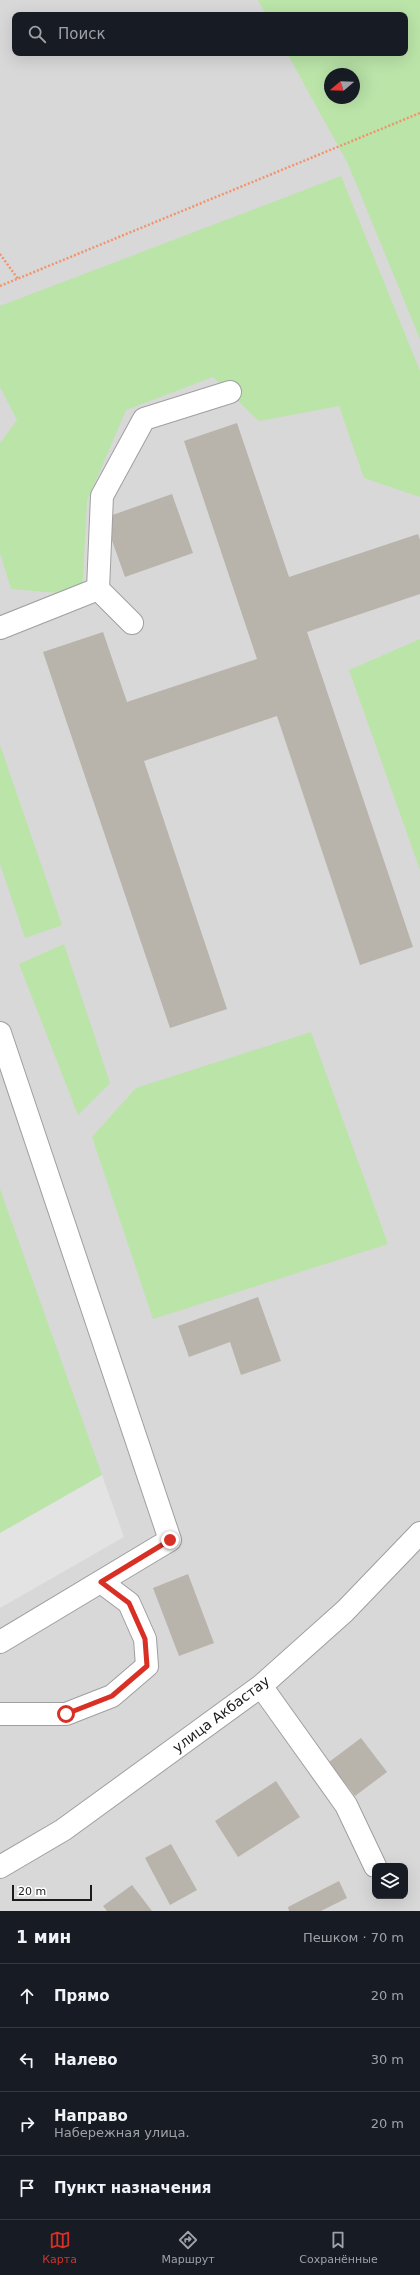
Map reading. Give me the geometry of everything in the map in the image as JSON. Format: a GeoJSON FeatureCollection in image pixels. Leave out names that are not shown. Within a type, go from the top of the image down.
{"type":"FeatureCollection","features":[{"type":"Feature","properties":{"kind":"street"},"geometry":{"type":"LineString","coordinates":[[132,623],[98,589],[102,496],[144,418],[230,392]]}},
{"type":"Feature","properties":{"kind":"street"},"geometry":{"type":"LineString","coordinates":[[0,628],[98,589]]}},
{"type":"Feature","properties":{"kind":"street"},"geometry":{"type":"LineString","coordinates":[[0,1033],[170,1540],[0,1642]]}},
{"type":"Feature","properties":{"kind":"street","name":"улица Акбастау"},"geometry":{"type":"LineString","coordinates":[[0,1867],[63,1830],[261,1686],[345,1611],[420,1533]]}},
{"type":"Feature","properties":{"kind":"street"},"geometry":{"type":"LineString","coordinates":[[0,1714],[66,1714],[112,1696],[147,1666],[145,1639],[129,1603],[101,1582]]}},
{"type":"Feature","properties":{"kind":"street"},"geometry":{"type":"LineString","coordinates":[[261,1686],[346,1805],[374,1863]]}},
{"type":"Feature","properties":{"kind":"path"},"geometry":{"type":"LineString","coordinates":[[0,286],[420,113]]}},
{"type":"Feature","properties":{"kind":"path"},"geometry":{"type":"LineString","coordinates":[[0,254],[18,279]]}},
{"type":"Feature","properties":{"kind":"shaded area"},"geometry":{"type":"Polygon","coordinates":[[[0,0],[420,0],[420,1911],[0,1911],[0,0]]]}},
{"type":"Feature","properties":{"kind":"shaded area"},"geometry":{"type":"Polygon","coordinates":[[[102,1475],[124,1537],[0,1608],[0,1533],[102,1475]]]}},
{"type":"Feature","properties":{"kind":"green space"},"geometry":{"type":"Polygon","coordinates":[[[258,0],[420,0],[420,339],[348,164],[289,56],[408,56],[408,12],[264,12],[258,0]]]}},
{"type":"Feature","properties":{"kind":"green space"},"geometry":{"type":"Polygon","coordinates":[[[341,176],[420,371],[420,497],[364,478],[339,406],[259,421],[213,377],[126,410],[87,501],[82,595],[11,589],[0,553],[0,443],[17,420],[0,387],[0,306],[341,176]]]}},
{"type":"Feature","properties":{"kind":"green space"},"geometry":{"type":"Polygon","coordinates":[[[420,639],[420,870],[349,670],[420,639]]]}},
{"type":"Feature","properties":{"kind":"green space"},"geometry":{"type":"Polygon","coordinates":[[[0,745],[62,925],[25,938],[0,864],[0,745]]]}},
{"type":"Feature","properties":{"kind":"green space"},"geometry":{"type":"Polygon","coordinates":[[[64,944],[110,1083],[78,1115],[19,964],[64,944]]]}},
{"type":"Feature","properties":{"kind":"green space"},"geometry":{"type":"Polygon","coordinates":[[[311,1032],[388,1244],[153,1319],[92,1137],[136,1088],[311,1032]]]}},
{"type":"Feature","properties":{"kind":"green space"},"geometry":{"type":"Polygon","coordinates":[[[0,1189],[102,1475],[0,1544],[0,1189]]]}},
{"type":"Feature","properties":{"kind":"building"},"geometry":{"type":"Polygon","coordinates":[[[237,423],[289,577],[418,534],[420,540],[420,594],[307,632],[413,947],[360,965],[277,716],[144,761],[227,1009],[170,1028],[43,652],[103,632],[127,702],[257,659],[184,441],[237,423]]]}},
{"type":"Feature","properties":{"kind":"building"},"geometry":{"type":"Polygon","coordinates":[[[172,494],[193,553],[125,577],[104,518],[172,494]]]}},
{"type":"Feature","properties":{"kind":"building"},"geometry":{"type":"Polygon","coordinates":[[[258,1297],[281,1361],[241,1375],[230,1342],[189,1357],[178,1326],[258,1297]]]}},
{"type":"Feature","properties":{"kind":"building"},"geometry":{"type":"Polygon","coordinates":[[[188,1574],[214,1643],[179,1656],[153,1588],[188,1574]]]}},
{"type":"Feature","properties":{"kind":"building"},"geometry":{"type":"Polygon","coordinates":[[[361,1738],[387,1772],[355,1796],[329,1762],[361,1738]]]}},
{"type":"Feature","properties":{"kind":"building"},"geometry":{"type":"Polygon","coordinates":[[[276,1781],[300,1817],[238,1857],[215,1821],[276,1781]]]}},
{"type":"Feature","properties":{"kind":"building"},"geometry":{"type":"Polygon","coordinates":[[[171,1844],[197,1890],[170,1905],[145,1858],[171,1844]]]}},
{"type":"Feature","properties":{"kind":"building"},"geometry":{"type":"Polygon","coordinates":[[[339,1881],[347,1898],[321,1911],[289,1911],[288,1907],[339,1881]]]}},
{"type":"Feature","properties":{"kind":"building"},"geometry":{"type":"Polygon","coordinates":[[[132,1885],[152,1911],[107,1911],[103,1906],[132,1885]]]}},
{"type":"Feature","properties":{"kind":"route"},"geometry":{"type":"LineString","coordinates":[[66,1714],[112,1696],[147,1666],[145,1639],[129,1603],[101,1582],[170,1540]]}}]}
